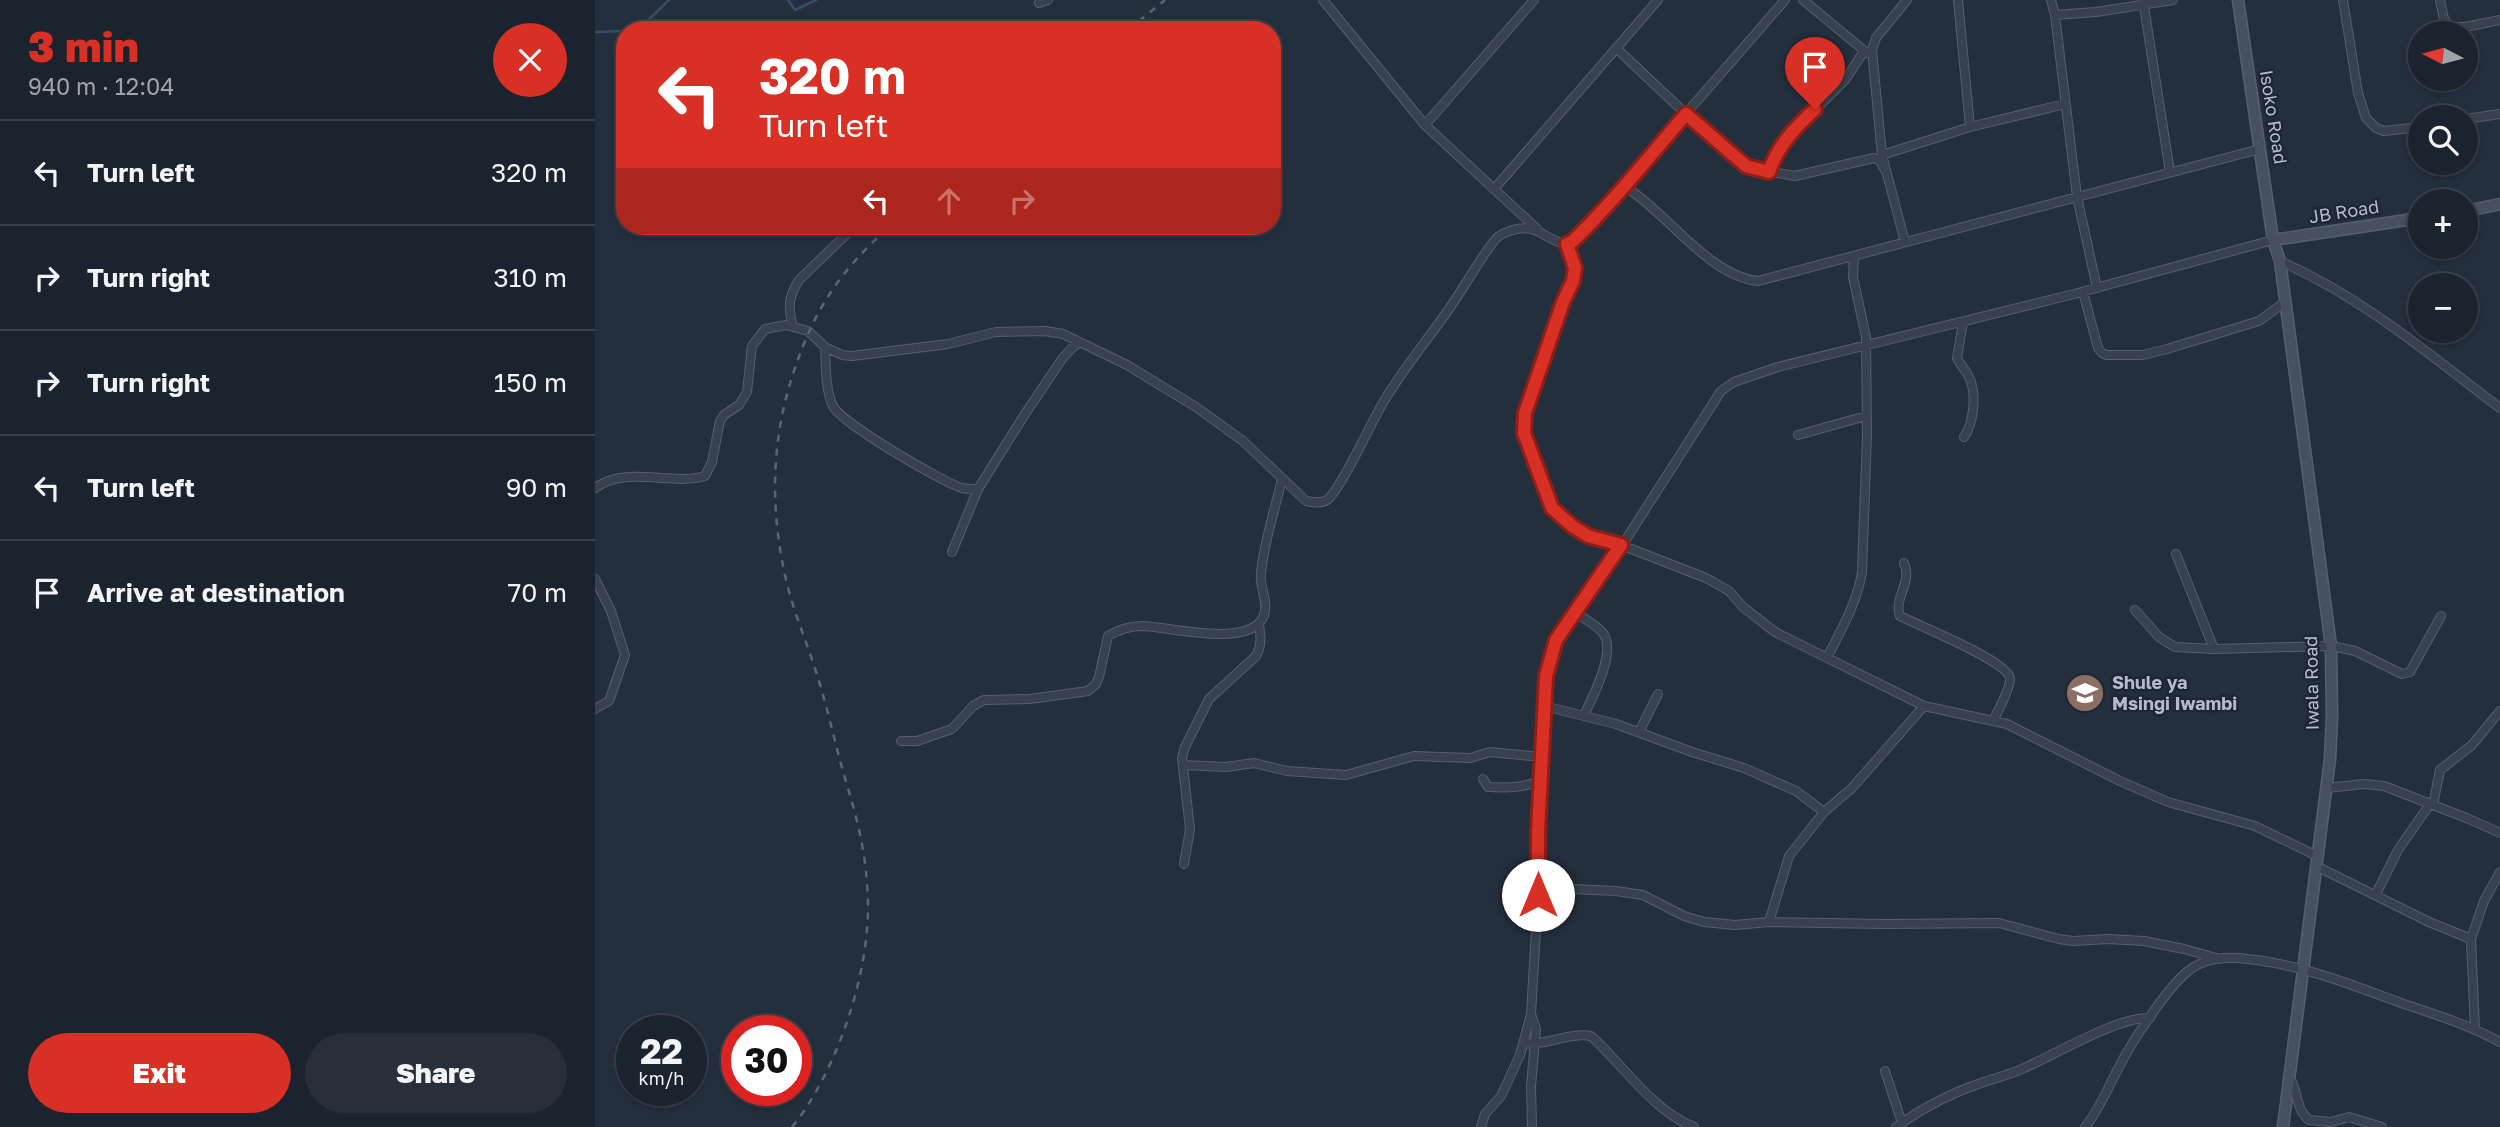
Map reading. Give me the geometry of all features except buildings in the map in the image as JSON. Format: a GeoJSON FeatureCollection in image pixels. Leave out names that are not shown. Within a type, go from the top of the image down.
{"type":"FeatureCollection","features":[{"type":"Feature","properties":{"kind":"street"},"geometry":{"type":"LineString","coordinates":[[1323,0],[1425,125],[1537,229],[1560,243],[1567,244],[1624,189],[1636,171],[1785,0]]}},
{"type":"Feature","properties":{"kind":"street"},"geometry":{"type":"LineString","coordinates":[[1425,125],[1535,0]]}},
{"type":"Feature","properties":{"kind":"street"},"geometry":{"type":"LineString","coordinates":[[1495,188],[1658,0]]}},
{"type":"Feature","properties":{"kind":"street"},"geometry":{"type":"LineString","coordinates":[[1803,0],[1872,56]]}},
{"type":"Feature","properties":{"kind":"street"},"geometry":{"type":"LineString","coordinates":[[1905,242],[1882,155],[1872,56],[1876,38],[1907,0]]}},
{"type":"Feature","properties":{"kind":"street"},"geometry":{"type":"LineString","coordinates":[[1958,0],[1970,127]]}},
{"type":"Feature","properties":{"kind":"street"},"geometry":{"type":"LineString","coordinates":[[2051,0],[2077,197],[2097,288]]}},
{"type":"Feature","properties":{"kind":"street"},"geometry":{"type":"LineString","coordinates":[[2055,15],[2096,12],[2144,2],[2173,0]]}},
{"type":"Feature","properties":{"kind":"street","name":"Isoko Road"},"geometry":{"type":"LineString","coordinates":[[2238,0],[2273,240]]}},
{"type":"Feature","properties":{"kind":"street"},"geometry":{"type":"LineString","coordinates":[[2343,0],[2358,93],[2366,118],[2376,128],[2384,131],[2408,128]]}},
{"type":"Feature","properties":{"kind":"street"},"geometry":{"type":"LineString","coordinates":[[2440,0],[2444,19],[2451,27],[2500,20]]}},
{"type":"Feature","properties":{"kind":"street"},"geometry":{"type":"LineString","coordinates":[[2144,2],[2170,172]]}},
{"type":"Feature","properties":{"kind":"street"},"geometry":{"type":"LineString","coordinates":[[1616,48],[1746,166],[1795,176],[1869,158],[1878,159],[1885,170]]}},
{"type":"Feature","properties":{"kind":"street"},"geometry":{"type":"LineString","coordinates":[[1769,172],[1783,142],[1845,80],[1864,51]]}},
{"type":"Feature","properties":{"kind":"street"},"geometry":{"type":"LineString","coordinates":[[1882,155],[1970,127],[2065,104]]}},
{"type":"Feature","properties":{"kind":"street"},"geometry":{"type":"LineString","coordinates":[[2478,118],[2500,114]]}},
{"type":"Feature","properties":{"kind":"street"},"geometry":{"type":"LineString","coordinates":[[1624,189],[1637,194],[1708,256],[1733,274],[1758,281],[2260,149]]}},
{"type":"Feature","properties":{"kind":"street"},"geometry":{"type":"LineString","coordinates":[[2478,209],[2500,204]]}},
{"type":"Feature","properties":{"kind":"street","name":"JB Road"},"geometry":{"type":"LineString","coordinates":[[2273,240],[2408,220]]}},
{"type":"Feature","properties":{"kind":"street"},"geometry":{"type":"LineString","coordinates":[[595,488],[621,478],[705,476],[712,462],[722,418],[739,405],[747,392],[754,341],[765,329],[786,325],[808,331],[825,347],[842,355],[872,355],[948,344],[996,332],[1045,331],[1063,334],[1127,365],[1196,407],[1243,441],[1306,501],[1318,503],[1327,500],[1337,487],[1381,406],[1491,245],[1499,236],[1511,230],[1537,229]]}},
{"type":"Feature","properties":{"kind":"street"},"geometry":{"type":"LineString","coordinates":[[793,327],[789,304],[793,290],[799,280],[846,235]]}},
{"type":"Feature","properties":{"kind":"street"},"geometry":{"type":"LineString","coordinates":[[1481,1127],[1485,1114],[1501,1096],[1523,1044],[1531,1014],[1539,880],[1540,781],[1549,661],[1556,640],[1725,386],[1778,367],[2083,292],[2273,240]]}},
{"type":"Feature","properties":{"kind":"street","name":"Iwala Road"},"geometry":{"type":"LineString","coordinates":[[2273,240],[2280,261],[2330,646],[2332,717],[2327,788],[2283,1127]]}},
{"type":"Feature","properties":{"kind":"street"},"geometry":{"type":"LineString","coordinates":[[1567,244],[1575,268],[1573,281],[1563,302],[1525,413],[1524,433],[1552,508],[1572,526],[1588,536],[1621,545],[1706,578],[1729,591],[1743,607],[1775,632],[1924,706],[1994,719],[2168,802],[2255,826],[2429,922],[2471,939]]}},
{"type":"Feature","properties":{"kind":"street"},"geometry":{"type":"LineString","coordinates":[[1828,656],[1853,607],[1862,572],[1867,449],[1866,346],[1865,327],[1853,277],[1854,256]]}},
{"type":"Feature","properties":{"kind":"street"},"geometry":{"type":"LineString","coordinates":[[2280,261],[2318,278],[2364,306],[2500,408]]}},
{"type":"Feature","properties":{"kind":"street"},"geometry":{"type":"LineString","coordinates":[[2083,292],[2098,348],[2107,355],[2143,355],[2167,349],[2259,321],[2285,302]]}},
{"type":"Feature","properties":{"kind":"street"},"geometry":{"type":"LineString","coordinates":[[1963,322],[1957,358],[1970,378],[1973,400],[1972,417],[1964,437]]}},
{"type":"Feature","properties":{"kind":"street"},"geometry":{"type":"LineString","coordinates":[[952,552],[978,489],[1067,353],[1080,342]]}},
{"type":"Feature","properties":{"kind":"street"},"geometry":{"type":"LineString","coordinates":[[825,347],[827,377],[832,404],[837,412],[883,445],[946,481],[963,488],[978,489]]}},
{"type":"Feature","properties":{"kind":"street"},"geometry":{"type":"LineString","coordinates":[[1798,435],[1865,416]]}},
{"type":"Feature","properties":{"kind":"street"},"geometry":{"type":"LineString","coordinates":[[1184,863],[1190,829],[1183,765],[1185,747],[1205,705],[1259,650],[1259,625],[1266,609],[1261,586],[1263,555],[1282,479]]}},
{"type":"Feature","properties":{"kind":"street"},"geometry":{"type":"LineString","coordinates":[[2176,554],[2214,649]]}},
{"type":"Feature","properties":{"kind":"street"},"geometry":{"type":"LineString","coordinates":[[1904,563],[1907,574],[1899,607],[1901,616],[1978,653],[1999,665],[2007,674],[2009,685],[1994,719]]}},
{"type":"Feature","properties":{"kind":"street"},"geometry":{"type":"LineString","coordinates":[[595,579],[611,611],[625,655],[608,701],[595,709]]}},
{"type":"Feature","properties":{"kind":"street"},"geometry":{"type":"LineString","coordinates":[[2135,610],[2142,621],[2166,644],[2175,647],[2214,649],[2330,646],[2355,651],[2402,674],[2407,674],[2413,668],[2441,616]]}},
{"type":"Feature","properties":{"kind":"street"},"geometry":{"type":"LineString","coordinates":[[1575,612],[1604,633],[1608,644],[1604,667],[1584,715]]}},
{"type":"Feature","properties":{"kind":"street"},"geometry":{"type":"LineString","coordinates":[[901,741],[917,741],[952,729],[973,706],[984,700],[1030,699],[1087,691],[1096,684],[1099,677],[1108,636],[1123,629],[1145,626],[1223,633],[1250,631],[1259,625]]}},
{"type":"Feature","properties":{"kind":"street"},"geometry":{"type":"LineString","coordinates":[[1639,732],[1658,694]]}},
{"type":"Feature","properties":{"kind":"street"},"geometry":{"type":"LineString","coordinates":[[1544,706],[1639,732],[1777,781],[1796,791],[1824,812]]}},
{"type":"Feature","properties":{"kind":"street"},"geometry":{"type":"LineString","coordinates":[[1769,922],[1789,856],[1824,812],[1876,762],[1924,706]]}},
{"type":"Feature","properties":{"kind":"street"},"geometry":{"type":"LineString","coordinates":[[2376,894],[2398,850],[2431,804],[2441,769],[2472,745],[2500,711]]}},
{"type":"Feature","properties":{"kind":"street"},"geometry":{"type":"LineString","coordinates":[[1183,765],[1226,767],[1254,763],[1287,771],[1346,775],[1414,756],[1470,758],[1490,752],[1542,757]]}},
{"type":"Feature","properties":{"kind":"street"},"geometry":{"type":"LineString","coordinates":[[1483,779],[1488,787],[1511,789],[1540,781]]}},
{"type":"Feature","properties":{"kind":"street"},"geometry":{"type":"LineString","coordinates":[[2327,788],[2364,784],[2384,786],[2500,833]]}},
{"type":"Feature","properties":{"kind":"street"},"geometry":{"type":"LineString","coordinates":[[2475,1030],[2471,939],[2484,901],[2500,872]]}},
{"type":"Feature","properties":{"kind":"street"},"geometry":{"type":"LineString","coordinates":[[1539,880],[1573,889],[1643,895],[1684,916],[1704,922],[1735,925],[1769,922],[1999,923],[2059,939],[2144,941],[2220,959]]}},
{"type":"Feature","properties":{"kind":"street"},"geometry":{"type":"LineString","coordinates":[[2085,1127],[2096,1112],[2126,1053],[2150,1018],[2189,970],[2199,963],[2245,958],[2302,971],[2361,989],[2475,1030],[2500,1042]]}},
{"type":"Feature","properties":{"kind":"street"},"geometry":{"type":"LineString","coordinates":[[1531,1014],[1536,1029],[1532,1127]]}},
{"type":"Feature","properties":{"kind":"street"},"geometry":{"type":"LineString","coordinates":[[1885,1071],[1899,1125],[1922,1110],[1968,1088],[2019,1070],[2099,1032],[2137,1019],[2150,1018]]}},
{"type":"Feature","properties":{"kind":"street"},"geometry":{"type":"LineString","coordinates":[[1523,1044],[1534,1045],[1591,1036],[1655,1102],[1677,1120],[1694,1127]]}},
{"type":"Feature","properties":{"kind":"street"},"geometry":{"type":"LineString","coordinates":[[2290,1078],[2301,1110],[2309,1120],[2331,1122],[2349,1117],[2382,1127]]}},
{"type":"Feature","properties":{"kind":"waterway"},"geometry":{"type":"LineString","coordinates":[[647,21],[669,0]]}},
{"type":"Feature","properties":{"kind":"waterway"},"geometry":{"type":"LineString","coordinates":[[788,0],[795,10],[816,0]]}},
{"type":"Feature","properties":{"kind":"waterway"},"geometry":{"type":"LineString","coordinates":[[595,32],[616,31]]}},
{"type":"Feature","properties":{"kind":"railway"},"geometry":{"type":"LineString","coordinates":[[1139,21],[1165,0]]}},
{"type":"Feature","properties":{"kind":"railway"},"geometry":{"type":"LineString","coordinates":[[792,1127],[825,1076],[848,1019],[864,953],[868,901],[866,870],[856,816],[822,690],[791,599],[782,561],[776,507],[777,453],[785,400],[810,330],[843,275],[880,235]]}},
{"type":"Feature","properties":{"kind":"place","name":"Shule ya Msingi Iwambi"},"geometry":{"type":"Point","coordinates":[2085,693]}},
{"type":"Feature","properties":{"kind":"route"},"geometry":{"type":"LineString","coordinates":[[1538,895],[1540,781],[1549,661],[1556,640],[1621,545],[1588,536],[1552,508],[1524,433],[1525,413],[1563,302],[1573,281],[1575,268],[1567,244],[1585,230],[1624,189],[1636,171],[1686,114],[1746,166],[1769,172],[1783,142],[1815,109]]}}]}
